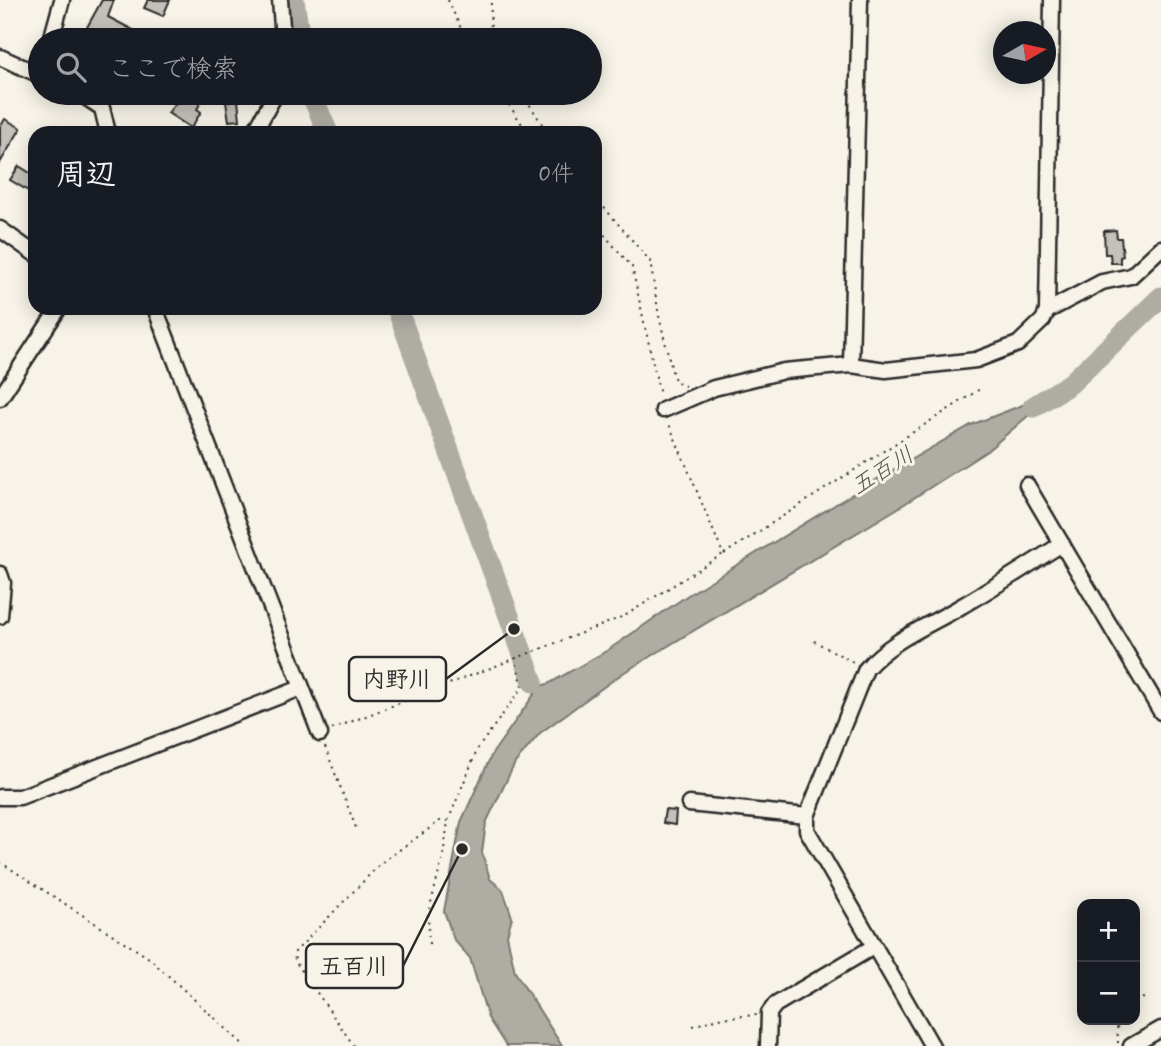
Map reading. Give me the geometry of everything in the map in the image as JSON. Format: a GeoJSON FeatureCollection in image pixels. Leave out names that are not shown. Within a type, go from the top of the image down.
{"type":"FeatureCollection","features":[{"type":"Feature","properties":{"kind":"street"},"geometry":{"type":"LineString","coordinates":[[54,28],[62,0]]}},
{"type":"Feature","properties":{"kind":"street"},"geometry":{"type":"LineString","coordinates":[[280,0],[282,28]]}},
{"type":"Feature","properties":{"kind":"street"},"geometry":{"type":"LineString","coordinates":[[852,365],[860,0]]}},
{"type":"Feature","properties":{"kind":"street"},"geometry":{"type":"LineString","coordinates":[[1047,312],[1052,0]]}},
{"type":"Feature","properties":{"kind":"street"},"geometry":{"type":"LineString","coordinates":[[0,57],[28,69]]}},
{"type":"Feature","properties":{"kind":"street"},"geometry":{"type":"LineString","coordinates":[[97,105],[102,108],[106,126]]}},
{"type":"Feature","properties":{"kind":"street"},"geometry":{"type":"LineString","coordinates":[[258,126],[269,105]]}},
{"type":"Feature","properties":{"kind":"street"},"geometry":{"type":"LineString","coordinates":[[0,229],[28,249]]}},
{"type":"Feature","properties":{"kind":"street"},"geometry":{"type":"LineString","coordinates":[[663,410],[714,388],[783,371],[852,365],[886,370],[937,366],[994,356],[1027,336],[1047,312],[1102,282],[1131,276],[1161,248]]}},
{"type":"Feature","properties":{"kind":"street"},"geometry":{"type":"LineString","coordinates":[[0,398],[54,315]]}},
{"type":"Feature","properties":{"kind":"street"},"geometry":{"type":"LineString","coordinates":[[158,315],[320,734]]}},
{"type":"Feature","properties":{"kind":"street"},"geometry":{"type":"LineString","coordinates":[[1027,485],[1161,712]]}},
{"type":"Feature","properties":{"kind":"street"},"geometry":{"type":"LineString","coordinates":[[932,1046],[807,830],[807,816],[866,669],[891,644],[911,636],[966,604],[1062,544]]}},
{"type":"Feature","properties":{"kind":"street"},"geometry":{"type":"LineString","coordinates":[[0,574],[3,583],[0,616]]}},
{"type":"Feature","properties":{"kind":"street"},"geometry":{"type":"LineString","coordinates":[[0,797],[20,796],[302,688]]}},
{"type":"Feature","properties":{"kind":"street"},"geometry":{"type":"LineString","coordinates":[[689,804],[807,816]]}},
{"type":"Feature","properties":{"kind":"street"},"geometry":{"type":"LineString","coordinates":[[768,1046],[769,1013],[775,1005],[873,947]]}},
{"type":"Feature","properties":{"kind":"street"},"geometry":{"type":"LineString","coordinates":[[1131,1046],[1161,1028]]}},
{"type":"Feature","properties":{"kind":"path"},"geometry":{"type":"LineString","coordinates":[[447,0],[461,28]]}},
{"type":"Feature","properties":{"kind":"path"},"geometry":{"type":"LineString","coordinates":[[490,28],[491,0]]}},
{"type":"Feature","properties":{"kind":"path"},"geometry":{"type":"LineString","coordinates":[[508,105],[523,126]]}},
{"type":"Feature","properties":{"kind":"path"},"geometry":{"type":"LineString","coordinates":[[530,105],[543,126]]}},
{"type":"Feature","properties":{"kind":"path"},"geometry":{"type":"LineString","coordinates":[[602,205],[650,261],[673,375],[681,386],[695,384]]}},
{"type":"Feature","properties":{"kind":"path"},"geometry":{"type":"LineString","coordinates":[[602,231],[632,267],[663,410],[723,554]]}},
{"type":"Feature","properties":{"kind":"path"},"geometry":{"type":"LineString","coordinates":[[356,828],[320,734],[626,615],[979,389]]}},
{"type":"Feature","properties":{"kind":"path"},"geometry":{"type":"LineString","coordinates":[[814,641],[866,669]]}},
{"type":"Feature","properties":{"kind":"path"},"geometry":{"type":"LineString","coordinates":[[429,944],[428,914],[443,857],[447,821],[478,748],[519,692],[522,684],[515,659]]}},
{"type":"Feature","properties":{"kind":"path"},"geometry":{"type":"LineString","coordinates":[[354,1046],[295,961],[294,953],[381,863],[440,821],[447,821]]}},
{"type":"Feature","properties":{"kind":"path"},"geometry":{"type":"LineString","coordinates":[[0,862],[149,958],[245,1046]]}},
{"type":"Feature","properties":{"kind":"path"},"geometry":{"type":"LineString","coordinates":[[1140,999],[1146,998]]}},
{"type":"Feature","properties":{"kind":"path"},"geometry":{"type":"LineString","coordinates":[[693,1026],[710,1020],[769,1013]]}},
{"type":"Feature","properties":{"kind":"path"},"geometry":{"type":"LineString","coordinates":[[1117,1025],[1119,1046]]}},
{"type":"Feature","properties":{"kind":"shaded area"},"geometry":{"type":"Polygon","coordinates":[[[1056,392],[987,451],[895,510],[623,673],[540,733],[515,763],[486,823],[482,852],[490,879],[503,890],[512,917],[507,935],[515,972],[562,1046],[506,1046],[488,1018],[470,958],[454,940],[444,911],[461,822],[492,754],[535,693],[522,657],[526,656],[539,686],[548,684],[608,650],[688,595],[872,482],[971,425],[1056,392]]]}},
{"type":"Feature","properties":{"kind":"building"},"geometry":{"type":"Polygon","coordinates":[[[102,0],[114,0],[108,17],[129,28],[87,28],[102,0]]]}},
{"type":"Feature","properties":{"kind":"building"},"geometry":{"type":"Polygon","coordinates":[[[148,0],[170,0],[163,16],[144,8],[148,0]]]}},
{"type":"Feature","properties":{"kind":"building"},"geometry":{"type":"Polygon","coordinates":[[[174,105],[199,105],[197,109],[201,112],[192,126],[168,113],[174,105]]]}},
{"type":"Feature","properties":{"kind":"building"},"geometry":{"type":"Polygon","coordinates":[[[226,105],[238,105],[240,120],[229,121],[226,105]]]}},
{"type":"Feature","properties":{"kind":"building"},"geometry":{"type":"Polygon","coordinates":[[[5,119],[21,128],[0,163],[0,127],[5,119]]]}},
{"type":"Feature","properties":{"kind":"building"},"geometry":{"type":"Polygon","coordinates":[[[19,166],[28,172],[28,191],[10,180],[19,166]]]}},
{"type":"Feature","properties":{"kind":"building"},"geometry":{"type":"Polygon","coordinates":[[[1116,230],[1117,238],[1121,238],[1123,256],[1120,257],[1120,263],[1111,263],[1110,254],[1105,254],[1104,231],[1116,230]]]}},
{"type":"Feature","properties":{"kind":"building"},"geometry":{"type":"Polygon","coordinates":[[[665,810],[676,811],[675,825],[663,823],[665,810]]]}},
{"type":"Feature","properties":{"kind":"waterway"},"geometry":{"type":"LineString","coordinates":[[294,0],[298,28]]}},
{"type":"Feature","properties":{"kind":"waterway"},"geometry":{"type":"LineString","coordinates":[[316,105],[325,126]]}},
{"type":"Feature","properties":{"kind":"waterway","name":"五百川"},"geometry":{"type":"LineString","coordinates":[[1033,407],[1071,383],[1161,297]]}},
{"type":"Feature","properties":{"kind":"waterway"},"geometry":{"type":"LineString","coordinates":[[400,315],[533,682]]}},
{"type":"Feature","properties":{"kind":"place","name":"内野川"},"geometry":{"type":"Point","coordinates":[514,629]}},
{"type":"Feature","properties":{"kind":"place","name":"五百川"},"geometry":{"type":"Point","coordinates":[462,849]}}]}
